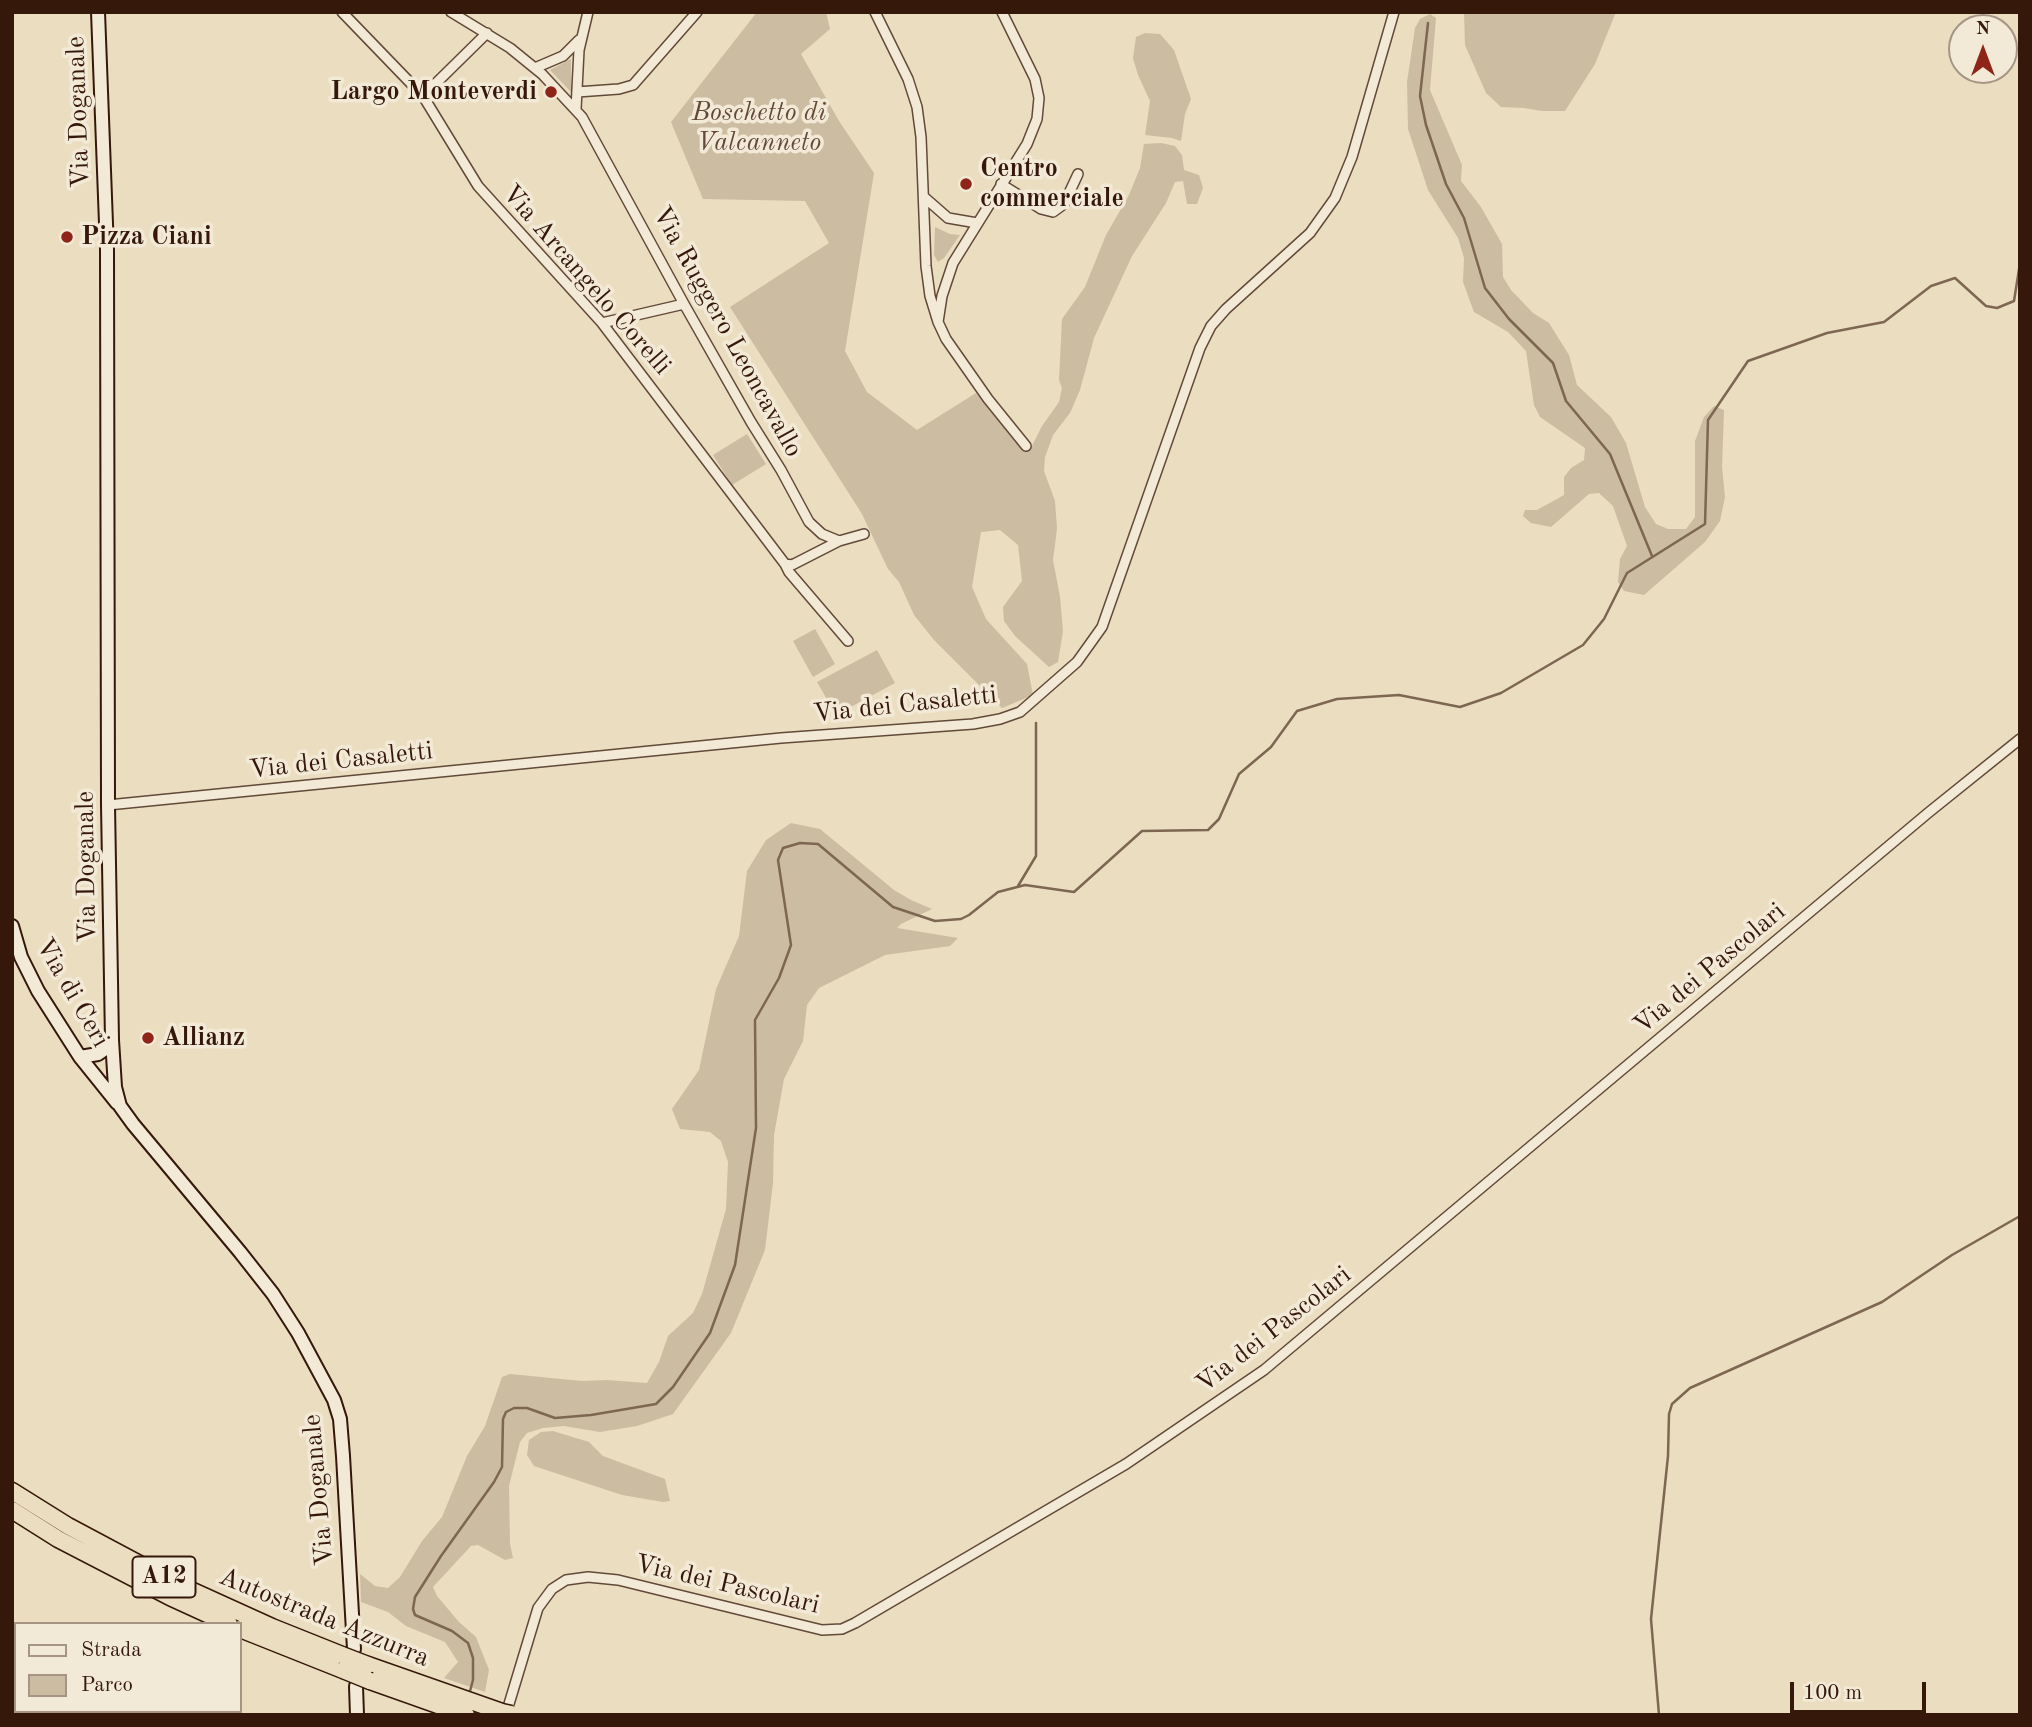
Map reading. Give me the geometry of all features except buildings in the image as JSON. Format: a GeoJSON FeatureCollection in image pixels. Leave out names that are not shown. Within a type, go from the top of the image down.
{"type":"FeatureCollection","features":[{"type":"Feature","properties":{"kind":"highway","name":"Autostrada Azzurra"},"geometry":{"type":"LineString","coordinates":[[12,1492],[68,1526],[175,1583],[346,1658],[364,1677],[437,1697],[506,1711]]}},
{"type":"Feature","properties":{"kind":"highway","name":"Autostrada Azzurra"},"geometry":{"type":"LineString","coordinates":[[12,1510],[58,1539],[225,1622]]}},
{"type":"Feature","properties":{"kind":"highway","name":"Autostrada Azzurra"},"geometry":{"type":"LineString","coordinates":[[242,1630],[346,1658]]}},
{"type":"Feature","properties":{"kind":"highway","name":"Autostrada Azzurra"},"geometry":{"type":"LineString","coordinates":[[437,1697],[466,1715]]}},
{"type":"Feature","properties":{"kind":"main road","name":"Via Doganale"},"geometry":{"type":"LineString","coordinates":[[98,12],[107,250],[108,805],[114,1081],[120,1106],[273,1294],[298,1333],[334,1400],[340,1419],[343,1456],[346,1658]]}},
{"type":"Feature","properties":{"kind":"main road","name":"Via di Ceri"},"geometry":{"type":"LineString","coordinates":[[12,926],[25,964],[80,1057],[120,1106]]}},
{"type":"Feature","properties":{"kind":"main road"},"geometry":{"type":"LineString","coordinates":[[80,1057],[103,1051],[112,1040]]}},
{"type":"Feature","properties":{"kind":"main road"},"geometry":{"type":"LineString","coordinates":[[80,1057],[114,1081]]}},
{"type":"Feature","properties":{"kind":"main road"},"geometry":{"type":"LineString","coordinates":[[97,1080],[114,1081]]}},
{"type":"Feature","properties":{"kind":"main road"},"geometry":{"type":"LineString","coordinates":[[357,1715],[364,1677]]}},
{"type":"Feature","properties":{"kind":"street","name":"Via Arcangelo Corelli"},"geometry":{"type":"LineString","coordinates":[[342,12],[423,96],[478,186],[602,323],[789,572],[848,641]]}},
{"type":"Feature","properties":{"kind":"street","name":"Via Ruggero Leoncavallo"},"geometry":{"type":"LineString","coordinates":[[451,12],[507,46],[536,68],[576,109],[592,132],[684,304],[747,417],[785,476],[806,518],[817,531],[839,541]]}},
{"type":"Feature","properties":{"kind":"street"},"geometry":{"type":"LineString","coordinates":[[576,109],[581,38],[588,12]]}},
{"type":"Feature","properties":{"kind":"street"},"geometry":{"type":"LineString","coordinates":[[577,92],[619,89],[633,85],[697,12]]}},
{"type":"Feature","properties":{"kind":"street"},"geometry":{"type":"LineString","coordinates":[[875,12],[915,98],[921,133],[926,266],[930,296],[938,322],[946,339],[988,399],[1026,446]]}},
{"type":"Feature","properties":{"kind":"street"},"geometry":{"type":"LineString","coordinates":[[938,322],[940,300],[948,274],[1032,134],[1039,102],[1033,74],[1002,12]]}},
{"type":"Feature","properties":{"kind":"street","name":"Via dei Casaletti"},"geometry":{"type":"LineString","coordinates":[[108,805],[780,738],[974,724],[1020,712],[1072,666],[1102,627],[1210,326],[1302,241],[1318,224],[1335,198],[1355,149],[1394,12]]}},
{"type":"Feature","properties":{"kind":"street"},"geometry":{"type":"LineString","coordinates":[[423,96],[487,33]]}},
{"type":"Feature","properties":{"kind":"street"},"geometry":{"type":"LineString","coordinates":[[536,68],[563,55],[581,38]]}},
{"type":"Feature","properties":{"kind":"street"},"geometry":{"type":"LineString","coordinates":[[1001,184],[1041,209],[1053,212],[1064,204],[1078,174]]}},
{"type":"Feature","properties":{"kind":"street"},"geometry":{"type":"LineString","coordinates":[[924,197],[948,218],[964,223],[977,223]]}},
{"type":"Feature","properties":{"kind":"street"},"geometry":{"type":"LineString","coordinates":[[602,323],[684,304]]}},
{"type":"Feature","properties":{"kind":"street"},"geometry":{"type":"LineString","coordinates":[[785,564],[792,565],[839,541],[864,534]]}},
{"type":"Feature","properties":{"kind":"street","name":"Via dei Pascolari"},"geometry":{"type":"LineString","coordinates":[[506,1711],[536,1612],[549,1593],[565,1580],[588,1577],[618,1580],[822,1630],[842,1629],[1126,1464],[1244,1385],[1280,1357],[1928,813],[2020,739]]}},
{"type":"Feature","properties":{"kind":"green space","name":"Boschetto di Valcanneto"},"geometry":{"type":"Polygon","coordinates":[[[757,12],[826,12],[830,29],[801,54],[839,121],[874,173],[845,351],[867,392],[917,430],[976,393],[1010,435],[1028,448],[1032,446],[1059,402],[1062,388],[1059,380],[1062,319],[1085,287],[1106,235],[1129,195],[1140,168],[1144,144],[1175,146],[1182,155],[1184,170],[1199,175],[1203,188],[1197,204],[1187,204],[1183,181],[1175,182],[1166,203],[1132,256],[1094,338],[1080,390],[1070,413],[1053,435],[1045,457],[1044,471],[1055,501],[1057,529],[1053,560],[1063,631],[1058,662],[1049,667],[1015,636],[1004,621],[1003,607],[1022,581],[1018,545],[1000,530],[981,532],[972,587],[986,619],[1027,664],[1033,695],[1002,708],[934,640],[914,615],[862,514],[730,307],[829,243],[805,201],[703,199],[671,122],[757,12]]]}},
{"type":"Feature","properties":{"kind":"green space"},"geometry":{"type":"Polygon","coordinates":[[[1464,12],[1616,12],[1595,64],[1565,111],[1542,111],[1501,107],[1486,93],[1465,45],[1464,12]]]}},
{"type":"Feature","properties":{"kind":"green space"},"geometry":{"type":"Polygon","coordinates":[[[1430,14],[1436,18],[1430,90],[1462,165],[1461,181],[1481,207],[1502,244],[1503,277],[1511,290],[1533,313],[1549,323],[1569,355],[1577,385],[1611,417],[1626,443],[1645,507],[1656,524],[1668,529],[1686,529],[1695,517],[1695,441],[1704,417],[1714,406],[1724,410],[1722,467],[1725,497],[1720,521],[1705,542],[1644,595],[1624,591],[1618,582],[1620,559],[1627,546],[1613,506],[1599,493],[1589,494],[1551,527],[1531,523],[1523,516],[1525,510],[1537,510],[1564,495],[1564,477],[1571,468],[1584,460],[1585,448],[1540,417],[1534,405],[1526,351],[1508,332],[1474,312],[1463,282],[1464,258],[1458,238],[1428,190],[1408,129],[1407,82],[1415,28],[1420,19],[1430,14]]]}},
{"type":"Feature","properties":{"kind":"green space"},"geometry":{"type":"Polygon","coordinates":[[[1145,33],[1160,34],[1174,50],[1191,99],[1185,114],[1181,141],[1145,135],[1150,101],[1133,58],[1136,37],[1145,33]]]}},
{"type":"Feature","properties":{"kind":"green space"},"geometry":{"type":"Polygon","coordinates":[[[571,59],[571,92],[550,70],[571,59]]]}},
{"type":"Feature","properties":{"kind":"green space"},"geometry":{"type":"Polygon","coordinates":[[[935,227],[960,235],[944,258],[938,262],[934,255],[935,227]]]}},
{"type":"Feature","properties":{"kind":"green space"},"geometry":{"type":"Polygon","coordinates":[[[747,434],[766,464],[732,485],[713,455],[747,434]]]}},
{"type":"Feature","properties":{"kind":"green space"},"geometry":{"type":"Polygon","coordinates":[[[815,629],[835,664],[813,677],[793,641],[815,629]]]}},
{"type":"Feature","properties":{"kind":"green space"},"geometry":{"type":"Polygon","coordinates":[[[877,650],[895,683],[836,715],[817,682],[877,650]]]}},
{"type":"Feature","properties":{"kind":"green space"},"geometry":{"type":"Polygon","coordinates":[[[791,823],[820,829],[894,890],[932,909],[897,928],[958,938],[950,946],[885,955],[819,988],[807,1005],[803,1041],[784,1079],[774,1135],[773,1183],[765,1250],[731,1333],[673,1414],[637,1426],[600,1432],[564,1426],[527,1433],[520,1442],[509,1486],[510,1544],[513,1558],[505,1560],[478,1545],[471,1546],[433,1587],[437,1596],[459,1622],[476,1637],[489,1670],[485,1692],[444,1678],[458,1662],[445,1642],[406,1626],[388,1612],[361,1602],[360,1574],[375,1586],[388,1588],[400,1577],[422,1541],[442,1517],[467,1456],[485,1426],[502,1377],[510,1374],[582,1381],[647,1383],[659,1362],[668,1336],[693,1313],[702,1294],[726,1209],[728,1162],[721,1141],[710,1132],[680,1129],[672,1109],[699,1070],[716,989],[739,936],[747,871],[766,840],[791,823]]]}},
{"type":"Feature","properties":{"kind":"green space"},"geometry":{"type":"Polygon","coordinates":[[[553,1431],[589,1442],[603,1456],[665,1479],[670,1501],[622,1495],[534,1466],[527,1455],[529,1440],[541,1432],[553,1431]]]}},
{"type":"Feature","properties":{"kind":"waterway"},"geometry":{"type":"LineString","coordinates":[[1428,23],[1420,96],[1426,125],[1446,184],[1464,218],[1485,288],[1509,319],[1553,363],[1566,401],[1610,454],[1652,556]]}},
{"type":"Feature","properties":{"kind":"waterway"},"geometry":{"type":"LineString","coordinates":[[470,1691],[473,1658],[468,1643],[452,1631],[415,1615],[413,1609],[415,1597],[502,1467],[503,1419],[506,1412],[514,1408],[527,1408],[555,1418],[656,1404],[673,1387],[710,1333],[735,1265],[756,1128],[755,1020],[779,978],[791,945],[778,860],[783,848],[800,843],[818,844],[893,907],[935,921],[961,919],[998,892],[1025,885],[1074,892],[1142,831],[1208,830],[1219,819],[1239,774],[1271,747],[1297,711],[1337,699],[1399,695],[1460,707],[1501,693],[1583,645],[1604,619],[1627,573],[1705,524],[1708,420],[1748,361],[1827,333],[1884,322],[1931,286],[1955,278],[1986,306],[1997,308],[2014,301],[2020,263]]}},
{"type":"Feature","properties":{"kind":"waterway"},"geometry":{"type":"LineString","coordinates":[[1018,886],[1036,856],[1036,723]]}},
{"type":"Feature","properties":{"kind":"waterway"},"geometry":{"type":"LineString","coordinates":[[1659,1715],[1651,1619],[1672,1404],[1690,1388],[1882,1302],[1952,1255],[2020,1216]]}},
{"type":"Feature","properties":{"kind":"place","name":"Largo Monteverdi"},"geometry":{"type":"Point","coordinates":[551,92]}},
{"type":"Feature","properties":{"kind":"place","name":"Centro commerciale"},"geometry":{"type":"Point","coordinates":[966,184]}},
{"type":"Feature","properties":{"kind":"place","name":"Pizza Ciani"},"geometry":{"type":"Point","coordinates":[67,237]}},
{"type":"Feature","properties":{"kind":"place","name":"Allianz"},"geometry":{"type":"Point","coordinates":[148,1038]}}]}
